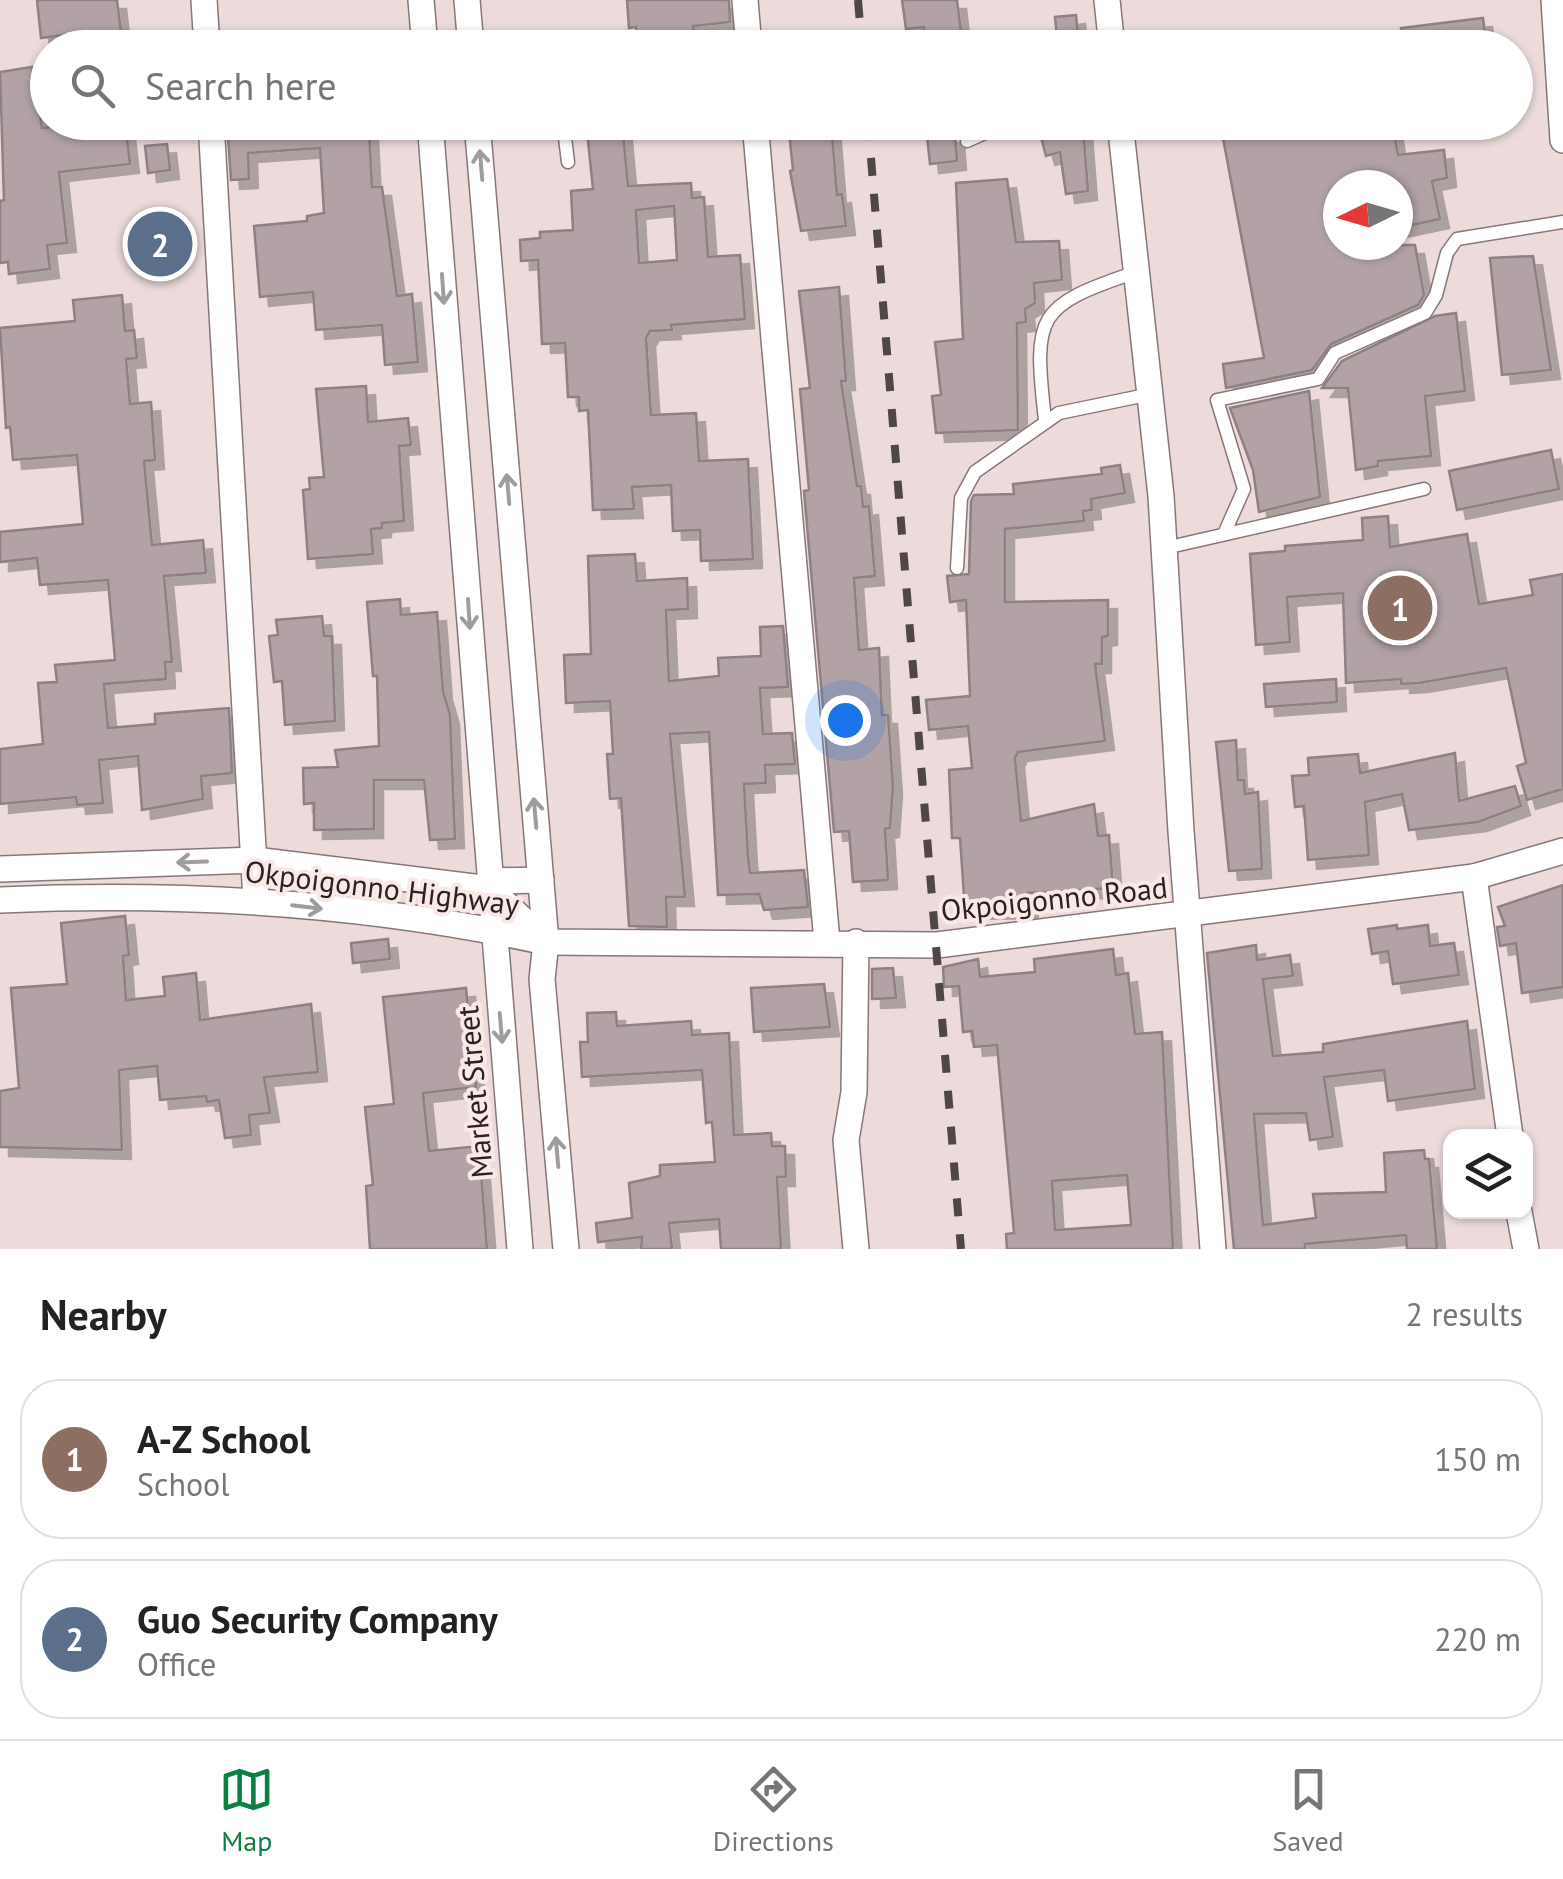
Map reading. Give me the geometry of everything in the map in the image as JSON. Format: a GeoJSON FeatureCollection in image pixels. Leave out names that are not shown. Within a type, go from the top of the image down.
{"type":"FeatureCollection","features":[{"type":"Feature","properties":{"kind":"street"},"geometry":{"type":"LineString","coordinates":[[204,0],[206,30]]}},
{"type":"Feature","properties":{"kind":"street"},"geometry":{"type":"LineString","coordinates":[[421,0],[423,30]]}},
{"type":"Feature","properties":{"kind":"street"},"geometry":{"type":"LineString","coordinates":[[467,0],[470,30]]}},
{"type":"Feature","properties":{"kind":"street"},"geometry":{"type":"LineString","coordinates":[[745,0],[748,30]]}},
{"type":"Feature","properties":{"kind":"street"},"geometry":{"type":"LineString","coordinates":[[1106,0],[1110,30]]}},
{"type":"Feature","properties":{"kind":"street"},"geometry":{"type":"LineString","coordinates":[[1554,0],[1563,140]]}},
{"type":"Feature","properties":{"kind":"street"},"geometry":{"type":"LineString","coordinates":[[212,140],[256,900]]}},
{"type":"Feature","properties":{"kind":"street","name":"Market Street"},"geometry":{"type":"LineString","coordinates":[[431,140],[520,1249]]}},
{"type":"Feature","properties":{"kind":"street"},"geometry":{"type":"LineString","coordinates":[[478,140],[546,942],[542,980],[566,1249]]}},
{"type":"Feature","properties":{"kind":"street"},"geometry":{"type":"LineString","coordinates":[[758,140],[827,942]]}},
{"type":"Feature","properties":{"kind":"street"},"geometry":{"type":"LineString","coordinates":[[1122,140],[1165,548],[1187,916],[1213,1249]]}},
{"type":"Feature","properties":{"kind":"street","name":"Okpoigonno Road"},"geometry":{"type":"LineString","coordinates":[[546,942],[936,944],[1187,916],[1474,877],[1563,851]]}},
{"type":"Feature","properties":{"kind":"street","name":"Okpoigonno Highway"},"geometry":{"type":"LineString","coordinates":[[0,869],[255,860],[490,885],[546,942]]}},
{"type":"Feature","properties":{"kind":"street"},"geometry":{"type":"LineString","coordinates":[[1474,877],[1509,1129]]}},
{"type":"Feature","properties":{"kind":"street"},"geometry":{"type":"LineString","coordinates":[[490,885],[540,880]]}},
{"type":"Feature","properties":{"kind":"street","name":"Okpoigonno Highway"},"geometry":{"type":"LineString","coordinates":[[0,900],[256,900],[493,930],[546,942]]}},
{"type":"Feature","properties":{"kind":"street"},"geometry":{"type":"LineString","coordinates":[[856,942],[854,1092],[846,1140],[856,1249]]}},
{"type":"Feature","properties":{"kind":"street"},"geometry":{"type":"LineString","coordinates":[[1520,1219],[1526,1249]]}},
{"type":"Feature","properties":{"kind":"lane"},"geometry":{"type":"LineString","coordinates":[[565,140],[568,162]]}},
{"type":"Feature","properties":{"kind":"lane"},"geometry":{"type":"LineString","coordinates":[[1224,534],[1244,488],[1217,400],[1318,380],[1336,353],[1425,313],[1436,295],[1447,253],[1458,239],[1563,222]]}},
{"type":"Feature","properties":{"kind":"lane"},"geometry":{"type":"LineString","coordinates":[[1044,420],[1038,358],[1050,316],[1071,294],[1136,272]]}},
{"type":"Feature","properties":{"kind":"lane"},"geometry":{"type":"LineString","coordinates":[[957,568],[960,498],[975,472],[1005,454],[1044,420],[1150,394]]}},
{"type":"Feature","properties":{"kind":"lane"},"geometry":{"type":"LineString","coordinates":[[1165,548],[1424,489]]}},
{"type":"Feature","properties":{"kind":"building"},"geometry":{"type":"Polygon","coordinates":[[[37,0],[117,0],[121,30],[40,30],[37,0]]]}},
{"type":"Feature","properties":{"kind":"building"},"geometry":{"type":"Polygon","coordinates":[[[627,0],[729,0],[730,22],[693,26],[694,30],[629,28],[627,0]]]}},
{"type":"Feature","properties":{"kind":"building"},"geometry":{"type":"Polygon","coordinates":[[[902,0],[957,0],[961,30],[906,29],[902,0]]]}},
{"type":"Feature","properties":{"kind":"building"},"geometry":{"type":"Polygon","coordinates":[[[1076,15],[1078,30],[1056,30],[1055,17],[1076,15]]]}},
{"type":"Feature","properties":{"kind":"building"},"geometry":{"type":"Polygon","coordinates":[[[1483,18],[1485,30],[1401,30],[1483,18]]]}},
{"type":"Feature","properties":{"kind":"building"},"geometry":{"type":"Polygon","coordinates":[[[30,67],[30,140],[127,140],[130,164],[59,172],[67,243],[47,245],[50,269],[9,274],[8,262],[0,263],[0,201],[4,200],[0,72],[30,67]]]}},
{"type":"Feature","properties":{"kind":"building"},"geometry":{"type":"Polygon","coordinates":[[[228,140],[370,140],[372,187],[382,187],[397,296],[412,294],[418,362],[385,365],[382,325],[316,330],[313,292],[260,297],[254,226],[307,221],[307,216],[324,213],[320,148],[248,153],[249,179],[231,180],[228,140]]]}},
{"type":"Feature","properties":{"kind":"building"},"geometry":{"type":"Polygon","coordinates":[[[588,140],[624,140],[628,186],[691,183],[692,198],[704,197],[708,257],[740,255],[745,319],[671,325],[672,330],[650,331],[646,338],[651,415],[696,413],[699,461],[748,459],[753,559],[701,561],[700,530],[673,531],[671,485],[632,487],[634,509],[593,510],[588,410],[579,411],[579,397],[568,397],[565,343],[542,344],[538,260],[521,261],[520,240],[540,238],[540,232],[573,230],[571,191],[593,189],[588,140]],[[674,206],[636,210],[639,263],[677,260],[674,206]]]}},
{"type":"Feature","properties":{"kind":"building"},"geometry":{"type":"Polygon","coordinates":[[[790,140],[832,140],[837,195],[842,194],[846,226],[801,231],[790,171],[793,170],[790,140]]]}},
{"type":"Feature","properties":{"kind":"building"},"geometry":{"type":"Polygon","coordinates":[[[927,140],[955,140],[957,161],[930,164],[927,140]]]}},
{"type":"Feature","properties":{"kind":"building"},"geometry":{"type":"Polygon","coordinates":[[[1042,140],[1084,140],[1088,191],[1066,194],[1060,152],[1046,156],[1042,140]]]}},
{"type":"Feature","properties":{"kind":"building"},"geometry":{"type":"Polygon","coordinates":[[[1223,140],[1395,140],[1398,155],[1444,150],[1447,178],[1432,181],[1440,219],[1413,225],[1413,170],[1323,170],[1323,260],[1413,260],[1415,245],[1424,295],[1418,305],[1331,344],[1312,370],[1226,388],[1223,364],[1264,358],[1223,140]]]}},
{"type":"Feature","properties":{"kind":"building"},"geometry":{"type":"Polygon","coordinates":[[[167,144],[170,170],[148,173],[145,146],[167,144]]]}},
{"type":"Feature","properties":{"kind":"building"},"geometry":{"type":"Polygon","coordinates":[[[1007,179],[1016,242],[1059,241],[1062,280],[1034,283],[1035,303],[1025,309],[1026,322],[1017,323],[1018,430],[936,433],[932,396],[941,395],[935,342],[963,339],[956,183],[1007,179]]]}},
{"type":"Feature","properties":{"kind":"building"},"geometry":{"type":"Polygon","coordinates":[[[1533,256],[1551,370],[1502,375],[1490,258],[1533,256]]]}},
{"type":"Feature","properties":{"kind":"building"},"geometry":{"type":"Polygon","coordinates":[[[839,287],[846,381],[841,381],[857,486],[861,486],[863,507],[869,506],[875,576],[854,578],[859,650],[879,648],[882,715],[888,715],[893,786],[890,828],[885,829],[888,880],[853,882],[849,831],[834,832],[804,491],[809,490],[800,389],[810,388],[799,291],[839,287]]]}},
{"type":"Feature","properties":{"kind":"building"},"geometry":{"type":"Polygon","coordinates":[[[122,295],[125,331],[134,330],[137,358],[126,359],[130,404],[151,402],[155,460],[144,461],[152,545],[203,540],[206,573],[164,576],[172,662],[165,662],[166,679],[104,684],[108,728],[155,724],[155,714],[229,708],[232,773],[201,776],[203,799],[142,810],[138,756],[99,760],[103,803],[77,805],[76,797],[0,804],[0,749],[43,744],[38,683],[57,682],[55,665],[115,660],[108,580],[40,585],[37,558],[0,562],[0,532],[83,524],[77,455],[13,460],[10,427],[6,428],[0,328],[75,321],[73,300],[122,295]]]}},
{"type":"Feature","properties":{"kind":"building"},"geometry":{"type":"Polygon","coordinates":[[[1456,313],[1465,391],[1425,396],[1431,456],[1378,461],[1378,466],[1356,470],[1348,388],[1322,388],[1342,361],[1435,316],[1456,313]]]}},
{"type":"Feature","properties":{"kind":"building"},"geometry":{"type":"Polygon","coordinates":[[[366,386],[368,422],[408,418],[411,445],[399,446],[404,521],[382,523],[382,528],[371,529],[373,554],[308,559],[303,490],[310,489],[309,478],[324,477],[316,389],[366,386]]]}},
{"type":"Feature","properties":{"kind":"building"},"geometry":{"type":"Polygon","coordinates":[[[1309,391],[1320,497],[1259,512],[1253,470],[1230,408],[1309,391]]]}},
{"type":"Feature","properties":{"kind":"building"},"geometry":{"type":"Polygon","coordinates":[[[1551,450],[1559,489],[1457,510],[1449,471],[1551,450]]]}},
{"type":"Feature","properties":{"kind":"building"},"geometry":{"type":"Polygon","coordinates":[[[1120,465],[1125,493],[1091,499],[1092,510],[1083,511],[1084,521],[1005,529],[1005,602],[1108,600],[1108,636],[1102,637],[1102,664],[1095,664],[1105,741],[1018,752],[1015,758],[1021,821],[1094,804],[1098,836],[1109,835],[1113,888],[1028,893],[1029,909],[965,910],[960,838],[952,838],[949,770],[972,768],[968,726],[929,730],[926,700],[970,696],[966,600],[950,602],[947,576],[969,574],[971,501],[974,495],[1014,494],[1013,484],[1102,474],[1101,468],[1120,465]]]}},
{"type":"Feature","properties":{"kind":"building"},"geometry":{"type":"Polygon","coordinates":[[[1388,516],[1390,547],[1467,534],[1479,604],[1533,595],[1530,580],[1563,574],[1563,789],[1527,800],[1517,766],[1526,763],[1506,668],[1419,683],[1401,684],[1401,679],[1346,683],[1343,593],[1287,597],[1290,642],[1256,645],[1250,554],[1285,551],[1285,546],[1363,540],[1362,518],[1388,516]]]}},
{"type":"Feature","properties":{"kind":"building"},"geometry":{"type":"Polygon","coordinates":[[[635,554],[637,581],[687,578],[688,609],[666,610],[669,681],[719,676],[718,658],[761,656],[760,627],[783,626],[788,687],[760,688],[763,734],[792,733],[795,764],[765,765],[766,783],[744,784],[748,856],[750,873],[804,870],[808,907],[764,910],[759,894],[718,895],[709,732],[670,734],[685,897],[666,897],[667,927],[629,926],[621,798],[610,799],[610,701],[566,703],[564,655],[591,654],[588,556],[635,554]]]}},
{"type":"Feature","properties":{"kind":"building"},"geometry":{"type":"Polygon","coordinates":[[[400,599],[401,615],[437,612],[443,691],[450,715],[455,839],[430,840],[424,780],[374,780],[374,829],[314,830],[314,803],[304,804],[303,768],[338,767],[335,750],[379,746],[377,676],[373,676],[367,602],[400,599]]]}},
{"type":"Feature","properties":{"kind":"building"},"geometry":{"type":"Polygon","coordinates":[[[322,616],[324,636],[332,636],[335,721],[285,725],[282,681],[274,682],[269,636],[278,635],[276,620],[322,616]]]}},
{"type":"Feature","properties":{"kind":"building"},"geometry":{"type":"Polygon","coordinates":[[[1336,679],[1337,702],[1266,707],[1264,684],[1336,679]]]}},
{"type":"Feature","properties":{"kind":"building"},"geometry":{"type":"Polygon","coordinates":[[[1236,740],[1238,780],[1244,780],[1245,794],[1258,792],[1262,869],[1229,871],[1216,742],[1236,740]]]}},
{"type":"Feature","properties":{"kind":"building"},"geometry":{"type":"Polygon","coordinates":[[[1455,753],[1459,801],[1515,786],[1521,806],[1478,822],[1409,830],[1402,794],[1365,802],[1369,855],[1308,860],[1304,806],[1295,807],[1292,776],[1309,775],[1308,758],[1358,754],[1360,773],[1455,753]]]}},
{"type":"Feature","properties":{"kind":"building"},"geometry":{"type":"Polygon","coordinates":[[[1563,885],[1563,987],[1522,993],[1516,943],[1500,946],[1497,927],[1505,926],[1498,907],[1563,885]]]}},
{"type":"Feature","properties":{"kind":"building"},"geometry":{"type":"Polygon","coordinates":[[[125,916],[129,955],[123,956],[126,1000],[165,996],[163,977],[196,973],[200,1020],[311,1004],[318,1072],[264,1077],[270,1113],[249,1115],[251,1135],[225,1138],[219,1100],[207,1102],[206,1096],[160,1100],[157,1066],[119,1070],[122,1150],[0,1147],[0,1091],[19,1088],[11,988],[67,984],[61,923],[125,916]]]}},
{"type":"Feature","properties":{"kind":"building"},"geometry":{"type":"Polygon","coordinates":[[[1397,925],[1397,929],[1428,925],[1430,946],[1454,943],[1459,975],[1393,984],[1388,951],[1372,954],[1368,929],[1397,925]]]}},
{"type":"Feature","properties":{"kind":"building"},"geometry":{"type":"Polygon","coordinates":[[[388,939],[390,959],[353,963],[351,943],[388,939]]]}},
{"type":"Feature","properties":{"kind":"building"},"geometry":{"type":"Polygon","coordinates":[[[1256,945],[1257,960],[1290,955],[1293,976],[1263,979],[1273,1056],[1323,1052],[1323,1044],[1467,1021],[1475,1089],[1388,1101],[1384,1070],[1324,1077],[1333,1137],[1310,1140],[1306,1113],[1254,1114],[1263,1225],[1316,1218],[1313,1194],[1386,1192],[1384,1153],[1424,1150],[1425,1159],[1429,1159],[1437,1249],[1407,1249],[1406,1235],[1305,1244],[1305,1249],[1234,1249],[1207,953],[1256,945]]]}},
{"type":"Feature","properties":{"kind":"building"},"geometry":{"type":"Polygon","coordinates":[[[1113,949],[1116,975],[1128,973],[1135,1034],[1162,1032],[1173,1249],[1007,1249],[1006,1234],[1014,1233],[997,1045],[974,1047],[972,1031],[963,1032],[959,986],[944,987],[943,967],[978,959],[980,977],[1035,972],[1034,959],[1113,949]],[[1127,1175],[1052,1181],[1055,1230],[1131,1225],[1127,1175]]]}},
{"type":"Feature","properties":{"kind":"building"},"geometry":{"type":"Polygon","coordinates":[[[893,968],[896,998],[872,999],[872,969],[893,968]]]}},
{"type":"Feature","properties":{"kind":"building"},"geometry":{"type":"Polygon","coordinates":[[[824,984],[830,1027],[754,1032],[751,988],[824,984]]]}},
{"type":"Feature","properties":{"kind":"building"},"geometry":{"type":"Polygon","coordinates":[[[466,988],[476,1087],[423,1093],[429,1151],[479,1146],[487,1249],[370,1249],[366,1186],[373,1185],[365,1107],[394,1104],[383,997],[466,988]]]}},
{"type":"Feature","properties":{"kind":"building"},"geometry":{"type":"Polygon","coordinates":[[[616,1012],[617,1026],[691,1021],[692,1035],[729,1033],[734,1135],[771,1133],[772,1146],[785,1146],[786,1177],[777,1177],[781,1249],[721,1249],[719,1219],[669,1223],[672,1249],[641,1249],[642,1237],[598,1242],[596,1223],[632,1218],[629,1183],[660,1176],[660,1165],[715,1162],[712,1122],[706,1123],[702,1070],[582,1077],[580,1042],[588,1042],[587,1013],[616,1012]]]}},
{"type":"Feature","properties":{"kind":"railway"},"geometry":{"type":"LineString","coordinates":[[858,0],[860,30]]}},
{"type":"Feature","properties":{"kind":"railway"},"geometry":{"type":"LineString","coordinates":[[869,140],[961,1249]]}},
{"type":"Feature","properties":{"kind":"place","name":"Guo Security Company"},"geometry":{"type":"Point","coordinates":[160,244]}},
{"type":"Feature","properties":{"kind":"place","name":"A-Z School"},"geometry":{"type":"Point","coordinates":[1400,608]}}]}
